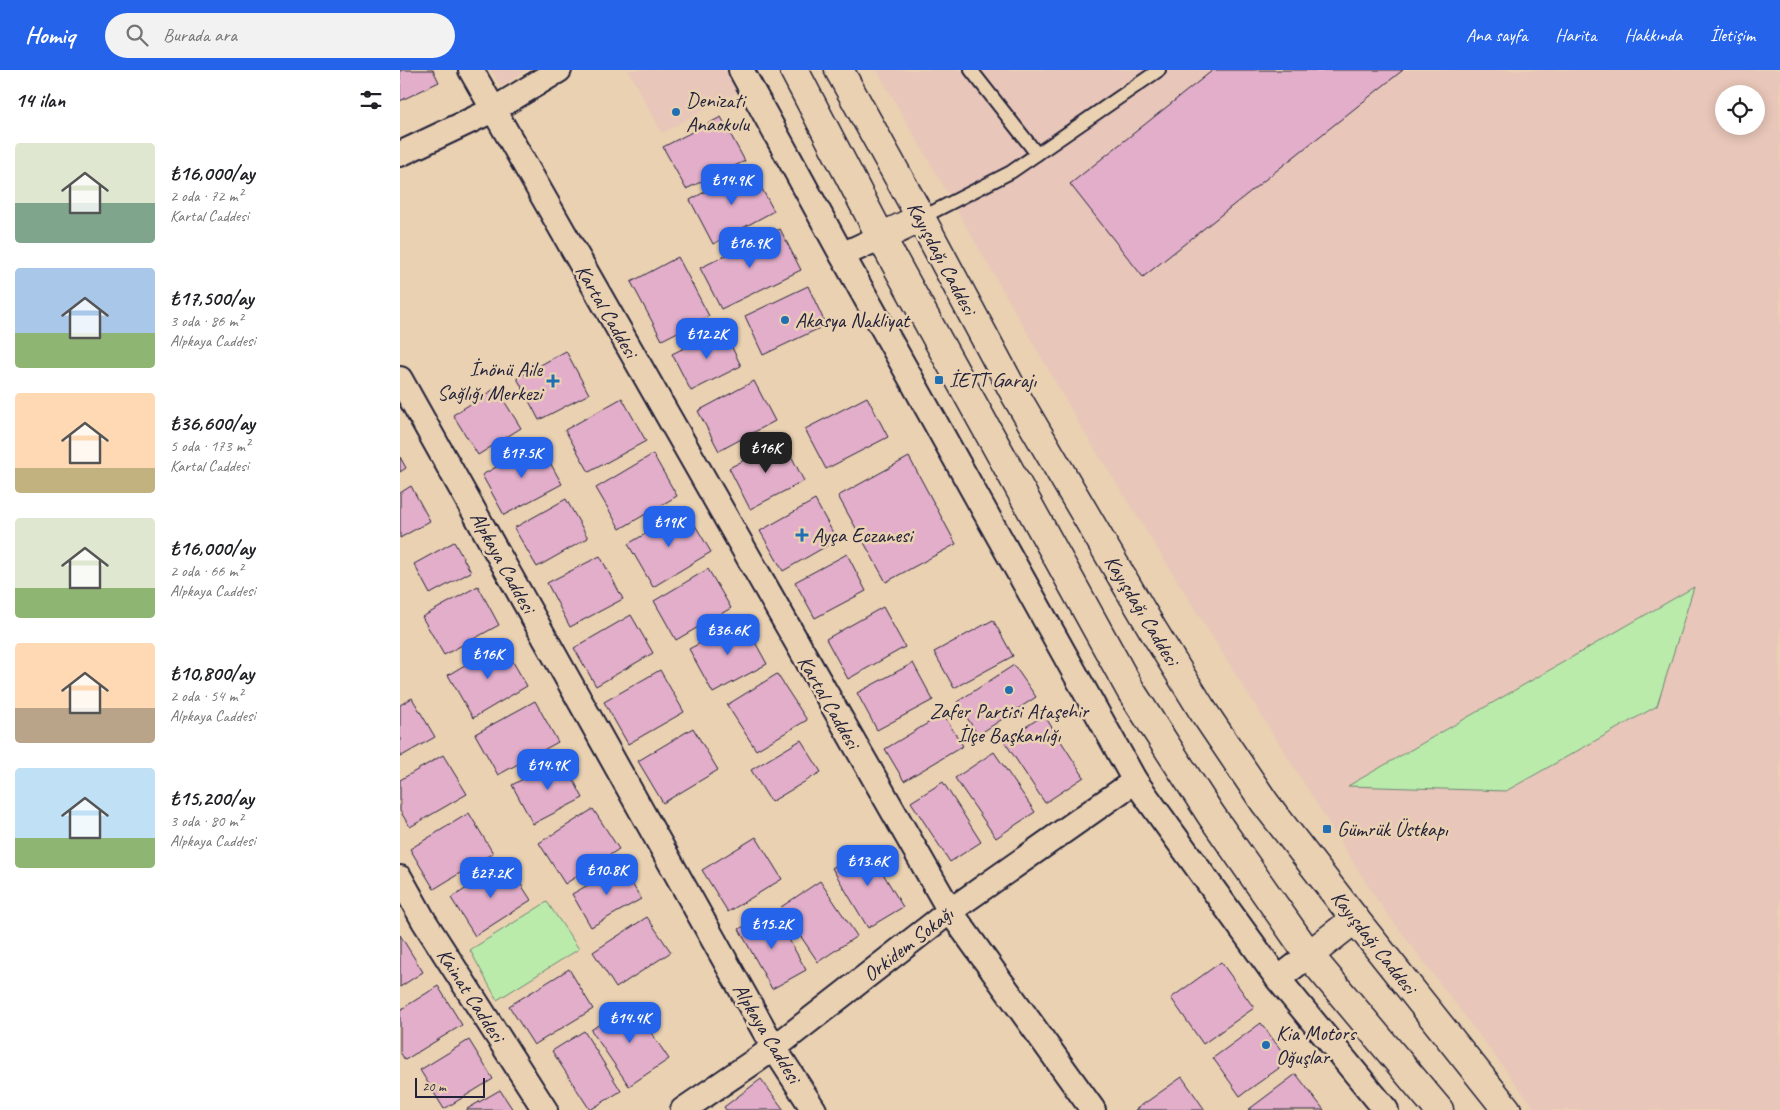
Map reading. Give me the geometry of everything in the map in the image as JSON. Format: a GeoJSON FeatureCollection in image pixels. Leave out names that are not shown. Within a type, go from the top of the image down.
{"type":"FeatureCollection","features":[{"type":"Feature","properties":{"kind":"main road","name":"Kayışdağı Caddesi"},"geometry":{"type":"LineString","coordinates":[[794,70],[880,237],[1131,691],[1211,815],[1309,955],[1439,1110]]}},
{"type":"Feature","properties":{"kind":"main road","name":"Kayışdağı Caddesi"},"geometry":{"type":"LineString","coordinates":[[838,70],[921,218],[1016,396],[1192,693],[1265,803],[1507,1110]]}},
{"type":"Feature","properties":{"kind":"main road"},"geometry":{"type":"LineString","coordinates":[[880,237],[921,218]]}},
{"type":"Feature","properties":{"kind":"main road"},"geometry":{"type":"LineString","coordinates":[[1309,955],[1355,919]]}},
{"type":"Feature","properties":{"kind":"street","name":"Kartal Caddesi"},"geometry":{"type":"LineString","coordinates":[[471,70],[950,912],[1093,1110]]}},
{"type":"Feature","properties":{"kind":"street"},"geometry":{"type":"LineString","coordinates":[[400,154],[494,110],[559,70]]}},
{"type":"Feature","properties":{"kind":"street"},"geometry":{"type":"LineString","coordinates":[[741,70],[1135,781],[1278,979],[1386,1110]]}},
{"type":"Feature","properties":{"kind":"street"},"geometry":{"type":"LineString","coordinates":[[842,255],[880,237]]}},
{"type":"Feature","properties":{"kind":"street","name":"Alpkaya Caddesi"},"geometry":{"type":"LineString","coordinates":[[400,379],[774,1048],[814,1110]]}},
{"type":"Feature","properties":{"kind":"street","name":"Orkidem Sokağı"},"geometry":{"type":"LineString","coordinates":[[683,1110],[774,1048],[950,912],[1135,781]]}},
{"type":"Feature","properties":{"kind":"street","name":"Kainat Caddesi"},"geometry":{"type":"LineString","coordinates":[[400,878],[424,921],[545,1110]]}},
{"type":"Feature","properties":{"kind":"street"},"geometry":{"type":"LineString","coordinates":[[1278,979],[1309,955]]}},
{"type":"Feature","properties":{"kind":"lane"},"geometry":{"type":"LineString","coordinates":[[971,70],[1037,154]]}},
{"type":"Feature","properties":{"kind":"lane"},"geometry":{"type":"LineString","coordinates":[[921,218],[1011,172],[1159,70]]}},
{"type":"Feature","properties":{"kind":"shaded area"},"geometry":{"type":"Polygon","coordinates":[[[491,70],[526,70],[501,87],[491,70]]]}},
{"type":"Feature","properties":{"kind":"shaded area","name":"Denizati Anaokulu"},"geometry":{"type":"Polygon","coordinates":[[[628,70],[730,70],[741,90],[662,133],[628,70]]]}},
{"type":"Feature","properties":{"kind":"shaded area"},"geometry":{"type":"Polygon","coordinates":[[[877,70],[1780,70],[1780,1110],[1536,1110],[1377,900],[1080,425],[877,70]]]}},
{"type":"Feature","properties":{"kind":"green space"},"geometry":{"type":"Polygon","coordinates":[[[1694,587],[1657,706],[1506,791],[1348,786],[1694,587]]]}},
{"type":"Feature","properties":{"kind":"green space"},"geometry":{"type":"Polygon","coordinates":[[[547,902],[579,949],[497,1000],[470,950],[547,902]]]}},
{"type":"Feature","properties":{"kind":"building"},"geometry":{"type":"Polygon","coordinates":[[[400,70],[433,70],[439,82],[400,101],[400,70]]]}},
{"type":"Feature","properties":{"kind":"building"},"geometry":{"type":"Polygon","coordinates":[[[1213,70],[1403,70],[1143,277],[1070,184],[1213,70]]]}},
{"type":"Feature","properties":{"kind":"building"},"geometry":{"type":"Polygon","coordinates":[[[721,117],[745,161],[686,189],[663,147],[721,117]]]}},
{"type":"Feature","properties":{"kind":"building"},"geometry":{"type":"Polygon","coordinates":[[[750,167],[774,211],[713,244],[690,200],[750,167]]]}},
{"type":"Feature","properties":{"kind":"building"},"geometry":{"type":"Polygon","coordinates":[[[780,229],[801,270],[721,309],[700,268],[780,229]]]}},
{"type":"Feature","properties":{"kind":"building"},"geometry":{"type":"Polygon","coordinates":[[[678,257],[709,316],[662,340],[631,282],[678,257]]]}},
{"type":"Feature","properties":{"kind":"building","name":"Akasya Nakliyat"},"geometry":{"type":"Polygon","coordinates":[[[808,286],[826,325],[763,355],[745,316],[808,286]]]}},
{"type":"Feature","properties":{"kind":"building"},"geometry":{"type":"Polygon","coordinates":[[[723,329],[741,366],[691,391],[672,354],[723,329]]]}},
{"type":"Feature","properties":{"kind":"building"},"geometry":{"type":"Polygon","coordinates":[[[566,351],[589,394],[539,420],[517,378],[566,351]]]}},
{"type":"Feature","properties":{"kind":"building"},"geometry":{"type":"Polygon","coordinates":[[[754,381],[775,421],[719,451],[698,411],[754,381]]]}},
{"type":"Feature","properties":{"kind":"building"},"geometry":{"type":"Polygon","coordinates":[[[496,388],[521,428],[478,455],[453,415],[496,388]]]}},
{"type":"Feature","properties":{"kind":"building"},"geometry":{"type":"Polygon","coordinates":[[[867,397],[888,437],[826,469],[805,429],[867,397]]]}},
{"type":"Feature","properties":{"kind":"building"},"geometry":{"type":"Polygon","coordinates":[[[622,398],[646,441],[589,472],[565,430],[622,398]]]}},
{"type":"Feature","properties":{"kind":"building"},"geometry":{"type":"Polygon","coordinates":[[[783,440],[804,481],[750,509],[729,468],[783,440]]]}},
{"type":"Feature","properties":{"kind":"building"},"geometry":{"type":"Polygon","coordinates":[[[539,443],[562,484],[504,515],[482,475],[539,443]]]}},
{"type":"Feature","properties":{"kind":"building"},"geometry":{"type":"Polygon","coordinates":[[[653,454],[677,496],[620,529],[596,488],[653,454]]]}},
{"type":"Feature","properties":{"kind":"building"},"geometry":{"type":"Polygon","coordinates":[[[400,457],[406,468],[400,472],[400,457]]]}},
{"type":"Feature","properties":{"kind":"building"},"geometry":{"type":"Polygon","coordinates":[[[909,457],[956,544],[886,582],[838,496],[909,457]]]}},
{"type":"Feature","properties":{"kind":"building"},"geometry":{"type":"Polygon","coordinates":[[[411,486],[430,521],[400,538],[400,493],[411,486]]]}},
{"type":"Feature","properties":{"kind":"building"},"geometry":{"type":"Polygon","coordinates":[[[566,499],[588,538],[537,567],[514,528],[566,499]]]}},
{"type":"Feature","properties":{"kind":"building"},"geometry":{"type":"Polygon","coordinates":[[[815,500],[837,540],[783,571],[760,531],[815,500]]]}},
{"type":"Feature","properties":{"kind":"building"},"geometry":{"type":"Polygon","coordinates":[[[686,510],[711,552],[653,587],[628,544],[686,510]]]}},
{"type":"Feature","properties":{"kind":"building"},"geometry":{"type":"Polygon","coordinates":[[[454,542],[471,572],[430,594],[414,564],[454,542]]]}},
{"type":"Feature","properties":{"kind":"building"},"geometry":{"type":"Polygon","coordinates":[[[847,554],[866,591],[815,618],[795,582],[847,554]]]}},
{"type":"Feature","properties":{"kind":"building"},"geometry":{"type":"Polygon","coordinates":[[[600,556],[623,599],[570,627],[547,583],[600,556]]]}},
{"type":"Feature","properties":{"kind":"building"},"geometry":{"type":"Polygon","coordinates":[[[708,569],[731,608],[676,640],[654,601],[708,569]]]}},
{"type":"Feature","properties":{"kind":"building"},"geometry":{"type":"Polygon","coordinates":[[[478,586],[499,625],[444,655],[422,617],[478,586]]]}},
{"type":"Feature","properties":{"kind":"building"},"geometry":{"type":"Polygon","coordinates":[[[883,607],[905,647],[848,679],[826,639],[883,607]]]}},
{"type":"Feature","properties":{"kind":"building"},"geometry":{"type":"Polygon","coordinates":[[[631,615],[653,653],[596,686],[574,648],[631,615]]]}},
{"type":"Feature","properties":{"kind":"building"},"geometry":{"type":"Polygon","coordinates":[[[743,620],[767,664],[713,693],[689,649],[743,620]]]}},
{"type":"Feature","properties":{"kind":"building"},"geometry":{"type":"Polygon","coordinates":[[[993,620],[1013,656],[954,688],[934,652],[993,620]]]}},
{"type":"Feature","properties":{"kind":"building"},"geometry":{"type":"Polygon","coordinates":[[[502,643],[527,686],[473,718],[448,675],[502,643]]]}},
{"type":"Feature","properties":{"kind":"building"},"geometry":{"type":"Polygon","coordinates":[[[913,663],[933,700],[877,730],[857,693],[913,663]]]}},
{"type":"Feature","properties":{"kind":"building"},"geometry":{"type":"Polygon","coordinates":[[[1014,665],[1036,697],[978,735],[957,702],[1014,665]]]}},
{"type":"Feature","properties":{"kind":"building"},"geometry":{"type":"Polygon","coordinates":[[[660,670],[684,712],[628,744],[604,702],[660,670]]]}},
{"type":"Feature","properties":{"kind":"building"},"geometry":{"type":"Polygon","coordinates":[[[777,674],[807,720],[756,750],[727,705],[777,674]]]}},
{"type":"Feature","properties":{"kind":"building"},"geometry":{"type":"Polygon","coordinates":[[[412,698],[435,737],[400,757],[400,705],[412,698]]]}},
{"type":"Feature","properties":{"kind":"building"},"geometry":{"type":"Polygon","coordinates":[[[535,701],[558,742],[498,775],[475,734],[535,701]]]}},
{"type":"Feature","properties":{"kind":"building"},"geometry":{"type":"Polygon","coordinates":[[[943,714],[963,746],[904,781],[885,749],[943,714]]]}},
{"type":"Feature","properties":{"kind":"building"},"geometry":{"type":"Polygon","coordinates":[[[1044,715],[1084,777],[1045,803],[1004,741],[1044,715]]]}},
{"type":"Feature","properties":{"kind":"building"},"geometry":{"type":"Polygon","coordinates":[[[693,728],[718,770],[663,803],[638,761],[693,728]]]}},
{"type":"Feature","properties":{"kind":"building"},"geometry":{"type":"Polygon","coordinates":[[[801,740],[821,772],[771,802],[751,770],[801,740]]]}},
{"type":"Feature","properties":{"kind":"building"},"geometry":{"type":"Polygon","coordinates":[[[994,752],[1035,812],[996,838],[955,778],[994,752]]]}},
{"type":"Feature","properties":{"kind":"building"},"geometry":{"type":"Polygon","coordinates":[[[443,755],[467,794],[410,827],[400,811],[400,780],[443,755]]]}},
{"type":"Feature","properties":{"kind":"building"},"geometry":{"type":"Polygon","coordinates":[[[562,758],[583,798],[533,824],[512,785],[562,758]]]}},
{"type":"Feature","properties":{"kind":"building"},"geometry":{"type":"Polygon","coordinates":[[[943,782],[981,842],[950,862],[911,802],[943,782]]]}},
{"type":"Feature","properties":{"kind":"building"},"geometry":{"type":"Polygon","coordinates":[[[593,809],[619,849],[565,884],[539,843],[593,809]]]}},
{"type":"Feature","properties":{"kind":"building"},"geometry":{"type":"Polygon","coordinates":[[[469,813],[493,853],[434,889],[410,849],[469,813]]]}},
{"type":"Feature","properties":{"kind":"building"},"geometry":{"type":"Polygon","coordinates":[[[756,837],[782,879],[728,912],[702,870],[756,837]]]}},
{"type":"Feature","properties":{"kind":"building"},"geometry":{"type":"Polygon","coordinates":[[[867,847],[903,907],[868,928],[832,868],[867,847]]]}},
{"type":"Feature","properties":{"kind":"building"},"geometry":{"type":"Polygon","coordinates":[[[507,863],[531,900],[475,936],[451,898],[507,863]]]}},
{"type":"Feature","properties":{"kind":"building"},"geometry":{"type":"Polygon","coordinates":[[[622,866],[641,899],[591,927],[572,894],[622,866]]]}},
{"type":"Feature","properties":{"kind":"building"},"geometry":{"type":"Polygon","coordinates":[[[820,881],[857,936],[818,962],[781,907],[820,881]]]}},
{"type":"Feature","properties":{"kind":"building"},"geometry":{"type":"Polygon","coordinates":[[[773,911],[806,970],[772,989],[739,929],[773,911]]]}},
{"type":"Feature","properties":{"kind":"building"},"geometry":{"type":"Polygon","coordinates":[[[647,917],[671,952],[616,988],[593,952],[647,917]]]}},
{"type":"Feature","properties":{"kind":"building"},"geometry":{"type":"Polygon","coordinates":[[[400,935],[423,972],[400,987],[400,935]]]}},
{"type":"Feature","properties":{"kind":"building"},"geometry":{"type":"Polygon","coordinates":[[[1221,962],[1254,1008],[1203,1044],[1171,998],[1221,962]]]}},
{"type":"Feature","properties":{"kind":"building"},"geometry":{"type":"Polygon","coordinates":[[[569,969],[593,1009],[534,1045],[509,1006],[569,969]]]}},
{"type":"Feature","properties":{"kind":"building"},"geometry":{"type":"Polygon","coordinates":[[[438,986],[462,1025],[405,1060],[400,1052],[400,1010],[438,986]]]}},
{"type":"Feature","properties":{"kind":"building"},"geometry":{"type":"Polygon","coordinates":[[[631,1003],[669,1059],[629,1086],[591,1030],[631,1003]]]}},
{"type":"Feature","properties":{"kind":"building"},"geometry":{"type":"Polygon","coordinates":[[[1261,1023],[1289,1061],[1240,1096],[1213,1058],[1261,1023]]]}},
{"type":"Feature","properties":{"kind":"building"},"geometry":{"type":"Polygon","coordinates":[[[584,1031],[621,1091],[590,1110],[552,1051],[584,1031]]]}},
{"type":"Feature","properties":{"kind":"building"},"geometry":{"type":"Polygon","coordinates":[[[469,1040],[493,1079],[444,1109],[420,1070],[469,1040]]]}},
{"type":"Feature","properties":{"kind":"building"},"geometry":{"type":"Polygon","coordinates":[[[1296,1074],[1324,1110],[1248,1110],[1296,1074]]]}},
{"type":"Feature","properties":{"kind":"building"},"geometry":{"type":"Polygon","coordinates":[[[1182,1077],[1205,1110],[1135,1110],[1182,1077]]]}},
{"type":"Feature","properties":{"kind":"building"},"geometry":{"type":"Polygon","coordinates":[[[761,1079],[784,1110],[726,1110],[724,1107],[761,1079]]]}},
{"type":"Feature","properties":{"kind":"building"},"geometry":{"type":"Polygon","coordinates":[[[500,1090],[513,1110],[467,1110],[467,1109],[500,1090]]]}},
{"type":"Feature","properties":{"kind":"place","name":"Denizati Anaokulu"},"geometry":{"type":"Point","coordinates":[676,112]}},
{"type":"Feature","properties":{"kind":"place","name":"Akasya Nakliyat"},"geometry":{"type":"Point","coordinates":[785,320]}},
{"type":"Feature","properties":{"kind":"place","name":"İETT Garajı"},"geometry":{"type":"Point","coordinates":[939,380]}},
{"type":"Feature","properties":{"kind":"place","name":"İnönü Aile Sağlığı Merkezi"},"geometry":{"type":"Point","coordinates":[553,381]}},
{"type":"Feature","properties":{"kind":"place","name":"Ayça Eczanesi"},"geometry":{"type":"Point","coordinates":[802,535]}},
{"type":"Feature","properties":{"kind":"place","name":"Zafer Partisi Ataşehir İlçe Başkanlığı"},"geometry":{"type":"Point","coordinates":[1009,690]}},
{"type":"Feature","properties":{"kind":"place","name":"Gümrük Üstkapı"},"geometry":{"type":"Point","coordinates":[1327,829]}},
{"type":"Feature","properties":{"kind":"place","name":"Kia Motors Oğuşlar"},"geometry":{"type":"Point","coordinates":[1266,1045]}}]}
